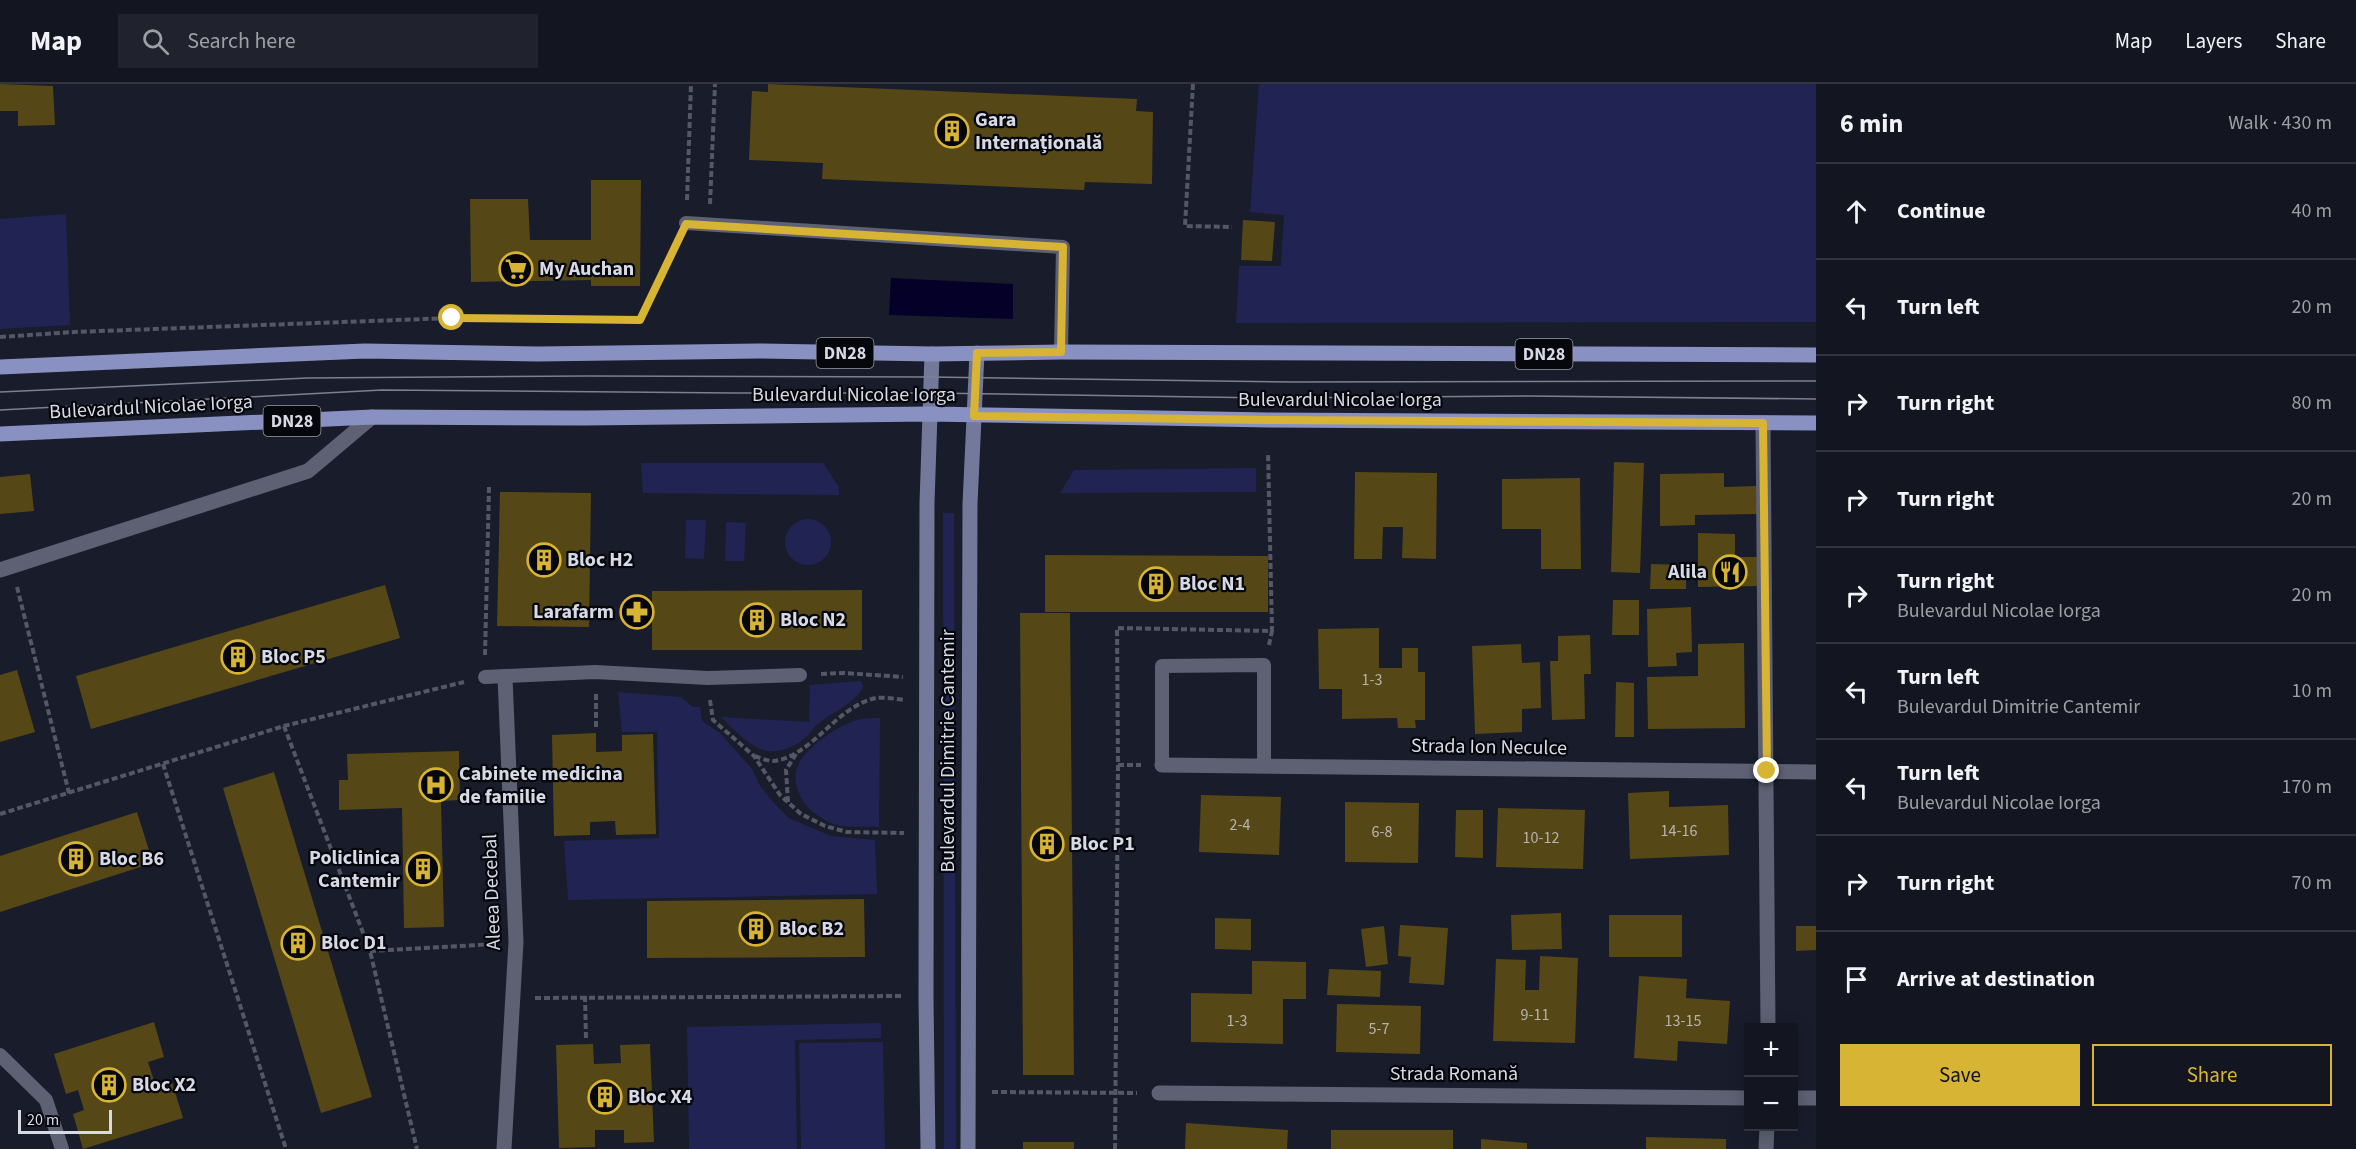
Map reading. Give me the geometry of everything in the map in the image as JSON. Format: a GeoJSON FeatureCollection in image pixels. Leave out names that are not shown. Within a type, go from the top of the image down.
{"type":"FeatureCollection","features":[{"type":"Feature","properties":{"kind":"main road","name":"Bulevardul Nicolae Iorga"},"geometry":{"type":"LineString","coordinates":[[0,367],[365,351],[538,354],[759,351],[932,354],[1061,352],[1816,355]]}},
{"type":"Feature","properties":{"kind":"main road","name":"Bulevardul Dimitrie Cantemir"},"geometry":{"type":"LineString","coordinates":[[968,1149],[970,504],[977,353]]}},
{"type":"Feature","properties":{"kind":"main road","name":"Bulevardul Dimitrie Cantemir"},"geometry":{"type":"LineString","coordinates":[[928,1149],[926,997],[929,414],[932,354]]}},
{"type":"Feature","properties":{"kind":"main road","name":"Bulevardul Nicolae Iorga"},"geometry":{"type":"LineString","coordinates":[[0,434],[372,417],[929,414],[1280,421],[1816,423]]}},
{"type":"Feature","properties":{"kind":"street"},"geometry":{"type":"LineString","coordinates":[[6,568],[308,471],[372,417]]}},
{"type":"Feature","properties":{"kind":"street"},"geometry":{"type":"LineString","coordinates":[[1763,423],[1768,1023]]}},
{"type":"Feature","properties":{"kind":"street","name":"Aleea Decebal"},"geometry":{"type":"LineString","coordinates":[[504,1149],[516,942],[505,677]]}},
{"type":"Feature","properties":{"kind":"street","name":"Strada Ion Neculce"},"geometry":{"type":"LineString","coordinates":[[1162,765],[1816,772]]}},
{"type":"Feature","properties":{"kind":"street","name":"Strada Romană"},"geometry":{"type":"LineString","coordinates":[[1159,1093],[1744,1098]]}},
{"type":"Feature","properties":{"kind":"street"},"geometry":{"type":"LineString","coordinates":[[1798,1098],[1816,1098]]}},
{"type":"Feature","properties":{"kind":"street"},"geometry":{"type":"LineString","coordinates":[[1766,1149],[1767,1131]]}},
{"type":"Feature","properties":{"kind":"lane"},"geometry":{"type":"LineString","coordinates":[[686,224],[1063,247],[1061,352]]}},
{"type":"Feature","properties":{"kind":"lane"},"geometry":{"type":"LineString","coordinates":[[1162,765],[1162,666],[1264,665],[1264,766]]}},
{"type":"Feature","properties":{"kind":"lane"},"geometry":{"type":"LineString","coordinates":[[484,677],[595,672],[708,678],[800,675]]}},
{"type":"Feature","properties":{"kind":"lane"},"geometry":{"type":"LineString","coordinates":[[0,1055],[46,1100],[62,1149]]}},
{"type":"Feature","properties":{"kind":"path"},"geometry":{"type":"LineString","coordinates":[[0,337],[74,332],[452,318],[640,320],[686,224],[691,84]]}},
{"type":"Feature","properties":{"kind":"path"},"geometry":{"type":"LineString","coordinates":[[709,226],[714,84]]}},
{"type":"Feature","properties":{"kind":"path"},"geometry":{"type":"LineString","coordinates":[[1193,84],[1185,226],[1232,227]]}},
{"type":"Feature","properties":{"kind":"path"},"geometry":{"type":"LineString","coordinates":[[1115,1149],[1117,628],[1272,631],[1268,452]]}},
{"type":"Feature","properties":{"kind":"path"},"geometry":{"type":"LineString","coordinates":[[0,814],[284,726],[484,677],[489,487]]}},
{"type":"Feature","properties":{"kind":"path"},"geometry":{"type":"LineString","coordinates":[[6,568],[69,793]]}},
{"type":"Feature","properties":{"kind":"path"},"geometry":{"type":"LineString","coordinates":[[595,672],[596,729]]}},
{"type":"Feature","properties":{"kind":"path"},"geometry":{"type":"LineString","coordinates":[[800,675],[844,673],[928,679]]}},
{"type":"Feature","properties":{"kind":"path"},"geometry":{"type":"LineString","coordinates":[[708,678],[713,720],[754,756],[780,795],[801,814],[825,826],[847,832],[927,833]]}},
{"type":"Feature","properties":{"kind":"path"},"geometry":{"type":"LineString","coordinates":[[788,802],[786,770],[796,753],[829,725],[858,706],[877,698],[928,702]]}},
{"type":"Feature","properties":{"kind":"path"},"geometry":{"type":"LineString","coordinates":[[284,726],[370,951],[417,1149]]}},
{"type":"Feature","properties":{"kind":"path"},"geometry":{"type":"LineString","coordinates":[[754,756],[772,761],[796,753]]}},
{"type":"Feature","properties":{"kind":"path"},"geometry":{"type":"LineString","coordinates":[[163,764],[286,1149]]}},
{"type":"Feature","properties":{"kind":"path"},"geometry":{"type":"LineString","coordinates":[[370,951],[516,942]]}},
{"type":"Feature","properties":{"kind":"path"},"geometry":{"type":"LineString","coordinates":[[585,996],[586,1039]]}},
{"type":"Feature","properties":{"kind":"path"},"geometry":{"type":"LineString","coordinates":[[514,998],[585,996],[926,997]]}},
{"type":"Feature","properties":{"kind":"path"},"geometry":{"type":"LineString","coordinates":[[968,1092],[1115,1094]]}},
{"type":"Feature","properties":{"kind":"shaded area"},"geometry":{"type":"Polygon","coordinates":[[[1259,84],[1816,84],[1816,322],[1236,323],[1239,266],[1281,266],[1284,215],[1250,212],[1259,84]]]}},
{"type":"Feature","properties":{"kind":"shaded area"},"geometry":{"type":"Polygon","coordinates":[[[66,214],[70,325],[0,329],[0,219],[66,214]]]}},
{"type":"Feature","properties":{"kind":"shaded area"},"geometry":{"type":"Polygon","coordinates":[[[891,278],[1013,284],[1013,319],[889,315],[891,278]]]}},
{"type":"Feature","properties":{"kind":"shaded area"},"geometry":{"type":"Polygon","coordinates":[[[641,463],[823,463],[839,487],[839,495],[643,493],[641,463]]]}},
{"type":"Feature","properties":{"kind":"shaded area"},"geometry":{"type":"Polygon","coordinates":[[[1256,468],[1256,492],[1060,493],[1074,470],[1256,468]]]}},
{"type":"Feature","properties":{"kind":"shaded area"},"geometry":{"type":"Polygon","coordinates":[[[943,513],[954,513],[956,1149],[944,1149],[943,513]]]}},
{"type":"Feature","properties":{"kind":"shaded area"},"geometry":{"type":"Polygon","coordinates":[[[808,519],[824,526],[831,542],[824,558],[808,565],[792,558],[785,542],[792,526],[808,519]]]}},
{"type":"Feature","properties":{"kind":"shaded area"},"geometry":{"type":"Polygon","coordinates":[[[686,520],[706,520],[704,559],[685,558],[686,520]]]}},
{"type":"Feature","properties":{"kind":"shaded area"},"geometry":{"type":"Polygon","coordinates":[[[726,522],[746,523],[744,561],[725,561],[726,522]]]}},
{"type":"Feature","properties":{"kind":"shaded area"},"geometry":{"type":"Polygon","coordinates":[[[861,681],[863,688],[854,699],[820,722],[803,740],[787,749],[765,751],[756,747],[747,742],[721,717],[809,722],[810,685],[861,681]]]}},
{"type":"Feature","properties":{"kind":"shaded area"},"geometry":{"type":"Polygon","coordinates":[[[618,692],[681,697],[693,707],[700,707],[702,721],[720,733],[752,769],[760,786],[789,818],[831,836],[875,840],[877,894],[568,900],[564,841],[659,838],[657,732],[622,732],[618,692]]]}},
{"type":"Feature","properties":{"kind":"shaded area"},"geometry":{"type":"Polygon","coordinates":[[[880,718],[879,827],[842,826],[823,819],[807,806],[798,790],[796,772],[801,760],[822,738],[841,727],[860,719],[880,718]]]}},
{"type":"Feature","properties":{"kind":"shaded area"},"geometry":{"type":"Polygon","coordinates":[[[881,1023],[881,1038],[795,1040],[797,1149],[689,1149],[687,1027],[881,1023]]]}},
{"type":"Feature","properties":{"kind":"shaded area"},"geometry":{"type":"Polygon","coordinates":[[[883,1042],[885,1149],[801,1149],[799,1043],[883,1042]]]}},
{"type":"Feature","properties":{"kind":"building"},"geometry":{"type":"Polygon","coordinates":[[[0,84],[53,86],[55,125],[18,126],[18,111],[0,111],[0,84]]]}},
{"type":"Feature","properties":{"kind":"building","name":"Gara Internațională"},"geometry":{"type":"Polygon","coordinates":[[[768,84],[1137,99],[1136,111],[1153,112],[1152,184],[1085,182],[1084,190],[822,179],[823,163],[749,160],[752,91],[768,92],[768,84]]]}},
{"type":"Feature","properties":{"kind":"building"},"geometry":{"type":"Polygon","coordinates":[[[591,180],[641,180],[640,286],[591,286],[591,280],[471,282],[470,199],[528,199],[530,240],[591,240],[591,180]]]}},
{"type":"Feature","properties":{"kind":"building"},"geometry":{"type":"Polygon","coordinates":[[[1243,220],[1275,222],[1272,261],[1241,260],[1243,220]]]}},
{"type":"Feature","properties":{"kind":"building"},"geometry":{"type":"Polygon","coordinates":[[[1614,462],[1644,463],[1640,573],[1611,572],[1614,462]]]}},
{"type":"Feature","properties":{"kind":"building"},"geometry":{"type":"Polygon","coordinates":[[[1355,472],[1437,473],[1436,559],[1402,558],[1403,527],[1383,527],[1382,559],[1354,559],[1355,472]]]}},
{"type":"Feature","properties":{"kind":"building"},"geometry":{"type":"Polygon","coordinates":[[[1724,473],[1724,487],[1757,486],[1758,514],[1695,515],[1695,525],[1660,526],[1660,474],[1724,473]]]}},
{"type":"Feature","properties":{"kind":"building"},"geometry":{"type":"Polygon","coordinates":[[[30,474],[34,511],[0,514],[0,477],[30,474]]]}},
{"type":"Feature","properties":{"kind":"building"},"geometry":{"type":"Polygon","coordinates":[[[1580,478],[1581,569],[1541,569],[1541,529],[1502,529],[1502,479],[1580,478]]]}},
{"type":"Feature","properties":{"kind":"building","name":"Bloc H2"},"geometry":{"type":"Polygon","coordinates":[[[500,492],[591,493],[589,627],[497,626],[500,492]]]}},
{"type":"Feature","properties":{"kind":"building","name":"Alila"},"geometry":{"type":"Polygon","coordinates":[[[1698,533],[1735,534],[1735,557],[1763,557],[1762,586],[1698,587],[1698,533]]]}},
{"type":"Feature","properties":{"kind":"building","name":"Bloc N1"},"geometry":{"type":"Polygon","coordinates":[[[1045,555],[1268,556],[1268,612],[1045,612],[1045,555]]]}},
{"type":"Feature","properties":{"kind":"building"},"geometry":{"type":"Polygon","coordinates":[[[1651,564],[1686,565],[1686,589],[1650,589],[1651,564]]]}},
{"type":"Feature","properties":{"kind":"building","name":"Bloc P5"},"geometry":{"type":"Polygon","coordinates":[[[385,585],[400,638],[91,729],[76,676],[385,585]]]}},
{"type":"Feature","properties":{"kind":"building","name":"Bloc N2"},"geometry":{"type":"Polygon","coordinates":[[[862,590],[862,650],[652,650],[652,591],[862,590]]]}},
{"type":"Feature","properties":{"kind":"building"},"geometry":{"type":"Polygon","coordinates":[[[1613,600],[1639,600],[1639,635],[1612,635],[1613,600]]]}},
{"type":"Feature","properties":{"kind":"building"},"geometry":{"type":"Polygon","coordinates":[[[1691,607],[1692,652],[1676,653],[1677,666],[1648,667],[1647,609],[1691,607]]]}},
{"type":"Feature","properties":{"kind":"building","name":"Bloc P1"},"geometry":{"type":"Polygon","coordinates":[[[1020,613],[1070,613],[1074,1075],[1023,1075],[1020,613]]]}},
{"type":"Feature","properties":{"kind":"building"},"geometry":{"type":"Polygon","coordinates":[[[1379,628],[1379,668],[1402,668],[1402,648],[1418,648],[1418,672],[1425,672],[1425,720],[1415,720],[1416,728],[1398,728],[1397,718],[1342,719],[1342,689],[1319,689],[1318,629],[1379,628]]]}},
{"type":"Feature","properties":{"kind":"building"},"geometry":{"type":"Polygon","coordinates":[[[1590,635],[1591,674],[1584,674],[1585,719],[1552,720],[1550,661],[1558,661],[1558,636],[1590,635]]]}},
{"type":"Feature","properties":{"kind":"building"},"geometry":{"type":"Polygon","coordinates":[[[1744,643],[1745,728],[1648,729],[1647,677],[1698,676],[1698,644],[1744,643]]]}},
{"type":"Feature","properties":{"kind":"building"},"geometry":{"type":"Polygon","coordinates":[[[1521,644],[1522,663],[1540,662],[1541,708],[1522,709],[1522,732],[1475,734],[1472,646],[1521,644]]]}},
{"type":"Feature","properties":{"kind":"building"},"geometry":{"type":"Polygon","coordinates":[[[17,670],[35,732],[0,742],[0,675],[17,670]]]}},
{"type":"Feature","properties":{"kind":"building"},"geometry":{"type":"Polygon","coordinates":[[[1616,682],[1634,683],[1634,737],[1615,737],[1616,682]]]}},
{"type":"Feature","properties":{"kind":"building"},"geometry":{"type":"Polygon","coordinates":[[[596,733],[596,752],[622,751],[622,735],[653,734],[656,834],[616,835],[615,821],[590,822],[590,835],[554,836],[552,735],[596,733]]]}},
{"type":"Feature","properties":{"kind":"building","name":"Policlinica Cantemir"},"geometry":{"type":"Polygon","coordinates":[[[459,751],[460,800],[441,801],[444,927],[404,928],[402,808],[339,810],[339,780],[348,780],[347,754],[459,751]]]}},
{"type":"Feature","properties":{"kind":"building","name":"Bloc D1"},"geometry":{"type":"Polygon","coordinates":[[[274,772],[372,1097],[321,1113],[223,788],[274,772]]]}},
{"type":"Feature","properties":{"kind":"building"},"geometry":{"type":"Polygon","coordinates":[[[1669,791],[1669,807],[1728,805],[1729,855],[1630,859],[1628,793],[1669,791]]]}},
{"type":"Feature","properties":{"kind":"building"},"geometry":{"type":"Polygon","coordinates":[[[1201,795],[1281,797],[1279,855],[1199,852],[1201,795]]]}},
{"type":"Feature","properties":{"kind":"building"},"geometry":{"type":"Polygon","coordinates":[[[1345,802],[1419,803],[1418,863],[1345,862],[1345,802]]]}},
{"type":"Feature","properties":{"kind":"building"},"geometry":{"type":"Polygon","coordinates":[[[1498,808],[1585,810],[1583,869],[1496,867],[1498,808]]]}},
{"type":"Feature","properties":{"kind":"building"},"geometry":{"type":"Polygon","coordinates":[[[1456,810],[1483,810],[1483,858],[1455,857],[1456,810]]]}},
{"type":"Feature","properties":{"kind":"building","name":"Bloc B6"},"geometry":{"type":"Polygon","coordinates":[[[137,812],[153,863],[0,912],[0,856],[137,812]]]}},
{"type":"Feature","properties":{"kind":"building","name":"Bloc B2"},"geometry":{"type":"Polygon","coordinates":[[[864,899],[865,957],[647,958],[647,901],[864,899]]]}},
{"type":"Feature","properties":{"kind":"building"},"geometry":{"type":"Polygon","coordinates":[[[1561,913],[1562,949],[1512,950],[1511,915],[1561,913]]]}},
{"type":"Feature","properties":{"kind":"building"},"geometry":{"type":"Polygon","coordinates":[[[1609,915],[1682,915],[1682,957],[1609,957],[1609,915]]]}},
{"type":"Feature","properties":{"kind":"building"},"geometry":{"type":"Polygon","coordinates":[[[1215,918],[1251,919],[1251,950],[1215,949],[1215,918]]]}},
{"type":"Feature","properties":{"kind":"building"},"geometry":{"type":"Polygon","coordinates":[[[1400,925],[1448,928],[1444,985],[1409,983],[1411,957],[1398,956],[1400,925]]]}},
{"type":"Feature","properties":{"kind":"building"},"geometry":{"type":"Polygon","coordinates":[[[1384,926],[1388,964],[1366,967],[1361,929],[1384,926]]]}},
{"type":"Feature","properties":{"kind":"building"},"geometry":{"type":"Polygon","coordinates":[[[1796,926],[1816,926],[1816,950],[1796,951],[1796,926]]]}},
{"type":"Feature","properties":{"kind":"building"},"geometry":{"type":"Polygon","coordinates":[[[1540,956],[1578,958],[1575,1043],[1493,1041],[1496,959],[1526,960],[1525,990],[1539,990],[1540,956]]]}},
{"type":"Feature","properties":{"kind":"building"},"geometry":{"type":"Polygon","coordinates":[[[1252,961],[1306,962],[1306,999],[1283,999],[1283,1044],[1191,1042],[1191,993],[1252,994],[1252,961]]]}},
{"type":"Feature","properties":{"kind":"building"},"geometry":{"type":"Polygon","coordinates":[[[1329,969],[1381,971],[1380,997],[1327,995],[1329,969]]]}},
{"type":"Feature","properties":{"kind":"building"},"geometry":{"type":"Polygon","coordinates":[[[1639,976],[1687,979],[1686,998],[1730,1001],[1727,1044],[1678,1041],[1677,1061],[1634,1058],[1639,976]]]}},
{"type":"Feature","properties":{"kind":"building"},"geometry":{"type":"Polygon","coordinates":[[[1337,1004],[1421,1006],[1420,1054],[1336,1052],[1337,1004]]]}},
{"type":"Feature","properties":{"kind":"building","name":"Bloc X2"},"geometry":{"type":"Polygon","coordinates":[[[154,1022],[164,1057],[148,1062],[156,1087],[172,1082],[183,1118],[83,1149],[73,1114],[84,1110],[78,1090],[66,1094],[54,1054],[154,1022]]]}},
{"type":"Feature","properties":{"kind":"building","name":"Bloc X4"},"geometry":{"type":"Polygon","coordinates":[[[593,1044],[594,1064],[621,1063],[620,1045],[650,1044],[654,1142],[624,1143],[624,1130],[595,1130],[595,1147],[559,1148],[556,1045],[593,1044]]]}},
{"type":"Feature","properties":{"kind":"building"},"geometry":{"type":"Polygon","coordinates":[[[1186,1123],[1288,1130],[1287,1149],[1185,1149],[1186,1123]]]}},
{"type":"Feature","properties":{"kind":"building"},"geometry":{"type":"Polygon","coordinates":[[[1331,1130],[1453,1130],[1453,1149],[1331,1149],[1331,1130]]]}},
{"type":"Feature","properties":{"kind":"building"},"geometry":{"type":"Polygon","coordinates":[[[1646,1137],[1726,1139],[1726,1149],[1646,1149],[1646,1137]]]}},
{"type":"Feature","properties":{"kind":"building"},"geometry":{"type":"Polygon","coordinates":[[[1481,1139],[1527,1143],[1527,1149],[1481,1149],[1481,1139]]]}},
{"type":"Feature","properties":{"kind":"building"},"geometry":{"type":"Polygon","coordinates":[[[1023,1142],[1074,1142],[1074,1149],[1023,1149],[1023,1142]]]}},
{"type":"Feature","properties":{"kind":"tram line"},"geometry":{"type":"LineString","coordinates":[[0,392],[307,378],[586,376],[930,377],[1293,382],[1816,381]]}},
{"type":"Feature","properties":{"kind":"tram line"},"geometry":{"type":"LineString","coordinates":[[0,410],[382,390],[930,393],[1271,398],[1528,396],[1816,399]]}},
{"type":"Feature","properties":{"kind":"place","name":"Gara Internațională"},"geometry":{"type":"Point","coordinates":[952,131]}},
{"type":"Feature","properties":{"kind":"place","name":"My Auchan"},"geometry":{"type":"Point","coordinates":[516,269]}},
{"type":"Feature","properties":{"kind":"place","name":"Bloc H2"},"geometry":{"type":"Point","coordinates":[544,560]}},
{"type":"Feature","properties":{"kind":"place","name":"Alila"},"geometry":{"type":"Point","coordinates":[1730,572]}},
{"type":"Feature","properties":{"kind":"place","name":"Bloc N1"},"geometry":{"type":"Point","coordinates":[1156,584]}},
{"type":"Feature","properties":{"kind":"place","name":"Larafarm"},"geometry":{"type":"Point","coordinates":[637,612]}},
{"type":"Feature","properties":{"kind":"place","name":"Bloc N2"},"geometry":{"type":"Point","coordinates":[757,620]}},
{"type":"Feature","properties":{"kind":"place","name":"Bloc P5"},"geometry":{"type":"Point","coordinates":[238,657]}},
{"type":"Feature","properties":{"kind":"place","name":"Cabinete medicina de familie"},"geometry":{"type":"Point","coordinates":[436,785]}},
{"type":"Feature","properties":{"kind":"place","name":"Bloc P1"},"geometry":{"type":"Point","coordinates":[1047,844]}},
{"type":"Feature","properties":{"kind":"place","name":"Bloc B6"},"geometry":{"type":"Point","coordinates":[76,859]}},
{"type":"Feature","properties":{"kind":"place","name":"Policlinica Cantemir"},"geometry":{"type":"Point","coordinates":[423,869]}},
{"type":"Feature","properties":{"kind":"place","name":"Bloc B2"},"geometry":{"type":"Point","coordinates":[756,929]}},
{"type":"Feature","properties":{"kind":"place","name":"Bloc D1"},"geometry":{"type":"Point","coordinates":[298,943]}},
{"type":"Feature","properties":{"kind":"place","name":"Bloc X2"},"geometry":{"type":"Point","coordinates":[109,1085]}},
{"type":"Feature","properties":{"kind":"place","name":"Bloc X4"},"geometry":{"type":"Point","coordinates":[605,1097]}},
{"type":"Feature","properties":{"kind":"route"},"geometry":{"type":"LineString","coordinates":[[452,318],[640,320],[686,224],[1063,247],[1061,352],[977,353],[974,416],[1763,423],[1767,771]]}}]}
